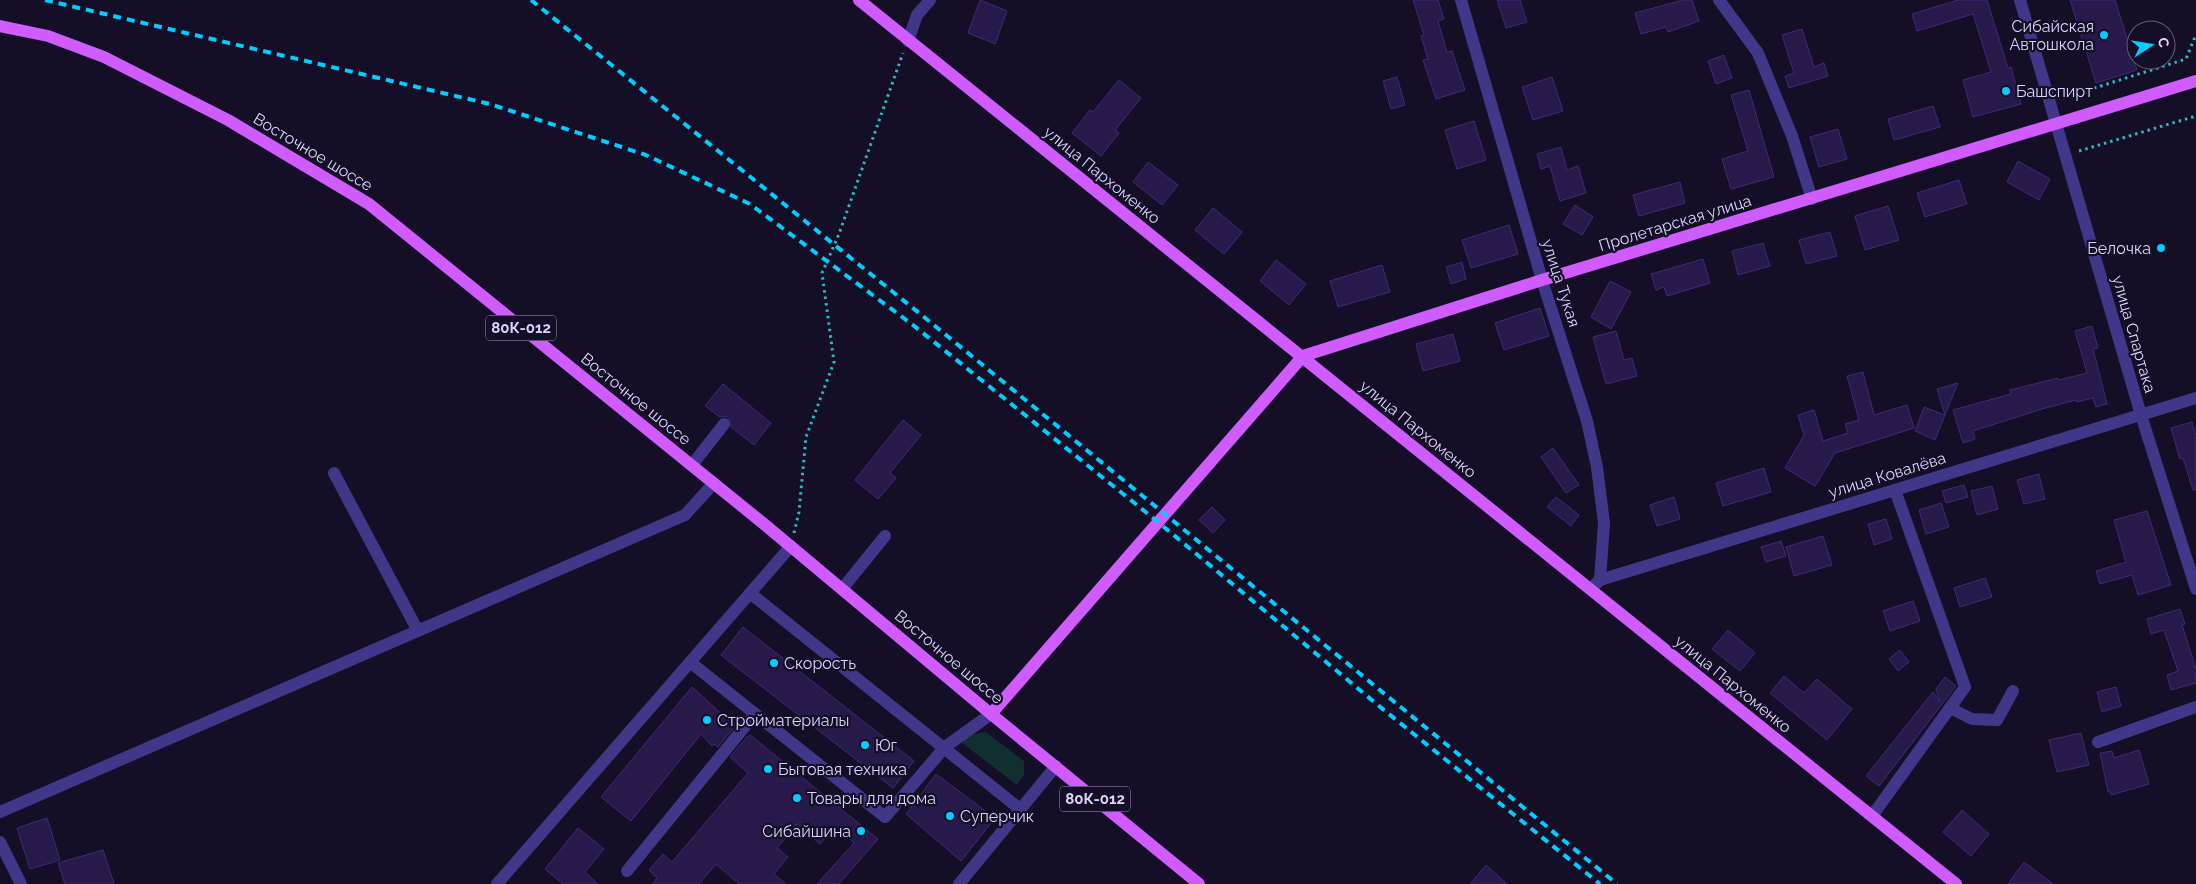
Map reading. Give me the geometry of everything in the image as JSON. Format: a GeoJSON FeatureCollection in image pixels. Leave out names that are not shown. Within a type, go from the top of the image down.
{"type":"FeatureCollection","features":[{"type":"Feature","properties":{"kind":"main road","name":"улица Пархоменко"},"geometry":{"type":"LineString","coordinates":[[859,0],[1956,884]]}},
{"type":"Feature","properties":{"kind":"main road","name":"Восточное шоссе"},"geometry":{"type":"LineString","coordinates":[[0,26],[48,36],[104,57],[228,120],[369,204],[791,546],[991,714],[1199,884]]}},
{"type":"Feature","properties":{"kind":"main road","name":"Пролетарская улица"},"geometry":{"type":"LineString","coordinates":[[1303,356],[1542,280],[2196,81]]}},
{"type":"Feature","properties":{"kind":"main road"},"geometry":{"type":"LineString","coordinates":[[991,714],[1303,356]]}},
{"type":"Feature","properties":{"kind":"street"},"geometry":{"type":"LineString","coordinates":[[908,41],[917,15],[930,0]]}},
{"type":"Feature","properties":{"kind":"street","name":"улица Тукая"},"geometry":{"type":"LineString","coordinates":[[1461,0],[1542,280],[1573,374],[1597,467],[1604,523],[1600,580]]}},
{"type":"Feature","properties":{"kind":"street"},"geometry":{"type":"LineString","coordinates":[[1719,0],[1758,53],[1792,136],[1812,199]]}},
{"type":"Feature","properties":{"kind":"street","name":"улица Спартака"},"geometry":{"type":"LineString","coordinates":[[2020,0],[2141,415],[2196,589]]}},
{"type":"Feature","properties":{"kind":"street","name":"улица Ковалёва"},"geometry":{"type":"LineString","coordinates":[[1590,590],[1600,580],[2196,398]]}},
{"type":"Feature","properties":{"kind":"street"},"geometry":{"type":"LineString","coordinates":[[692,465],[724,424]]}},
{"type":"Feature","properties":{"kind":"street"},"geometry":{"type":"LineString","coordinates":[[334,472],[418,630]]}},
{"type":"Feature","properties":{"kind":"street"},"geometry":{"type":"LineString","coordinates":[[0,812],[685,515],[714,483]]}},
{"type":"Feature","properties":{"kind":"street"},"geometry":{"type":"LineString","coordinates":[[1872,816],[1965,687],[1895,490]]}},
{"type":"Feature","properties":{"kind":"street"},"geometry":{"type":"LineString","coordinates":[[842,589],[885,536]]}},
{"type":"Feature","properties":{"kind":"street"},"geometry":{"type":"LineString","coordinates":[[497,884],[791,546]]}},
{"type":"Feature","properties":{"kind":"street"},"geometry":{"type":"LineString","coordinates":[[750,593],[945,747],[1020,809]]}},
{"type":"Feature","properties":{"kind":"street"},"geometry":{"type":"LineString","coordinates":[[690,662],[886,817],[945,747],[991,714]]}},
{"type":"Feature","properties":{"kind":"street"},"geometry":{"type":"LineString","coordinates":[[1950,708],[1972,719],[1997,720],[2012,691]]}},
{"type":"Feature","properties":{"kind":"street"},"geometry":{"type":"LineString","coordinates":[[2098,742],[2196,707]]}},
{"type":"Feature","properties":{"kind":"street"},"geometry":{"type":"LineString","coordinates":[[627,871],[755,714]]}},
{"type":"Feature","properties":{"kind":"street"},"geometry":{"type":"LineString","coordinates":[[959,884],[1056,766]]}},
{"type":"Feature","properties":{"kind":"street"},"geometry":{"type":"LineString","coordinates":[[0,842],[20,884]]}},
{"type":"Feature","properties":{"kind":"path"},"geometry":{"type":"LineString","coordinates":[[2051,102],[2186,59],[2196,38]]}},
{"type":"Feature","properties":{"kind":"path"},"geometry":{"type":"LineString","coordinates":[[791,546],[799,512],[806,437],[834,362],[822,272],[839,234],[908,41]]}},
{"type":"Feature","properties":{"kind":"path"},"geometry":{"type":"LineString","coordinates":[[2066,155],[2196,116]]}},
{"type":"Feature","properties":{"kind":"green space"},"geometry":{"type":"Polygon","coordinates":[[[986,732],[1024,761],[1024,775],[1017,785],[962,743],[969,735],[986,732]]]}},
{"type":"Feature","properties":{"kind":"building"},"geometry":{"type":"Polygon","coordinates":[[[980,0],[1007,11],[995,44],[968,33],[980,0]]]}},
{"type":"Feature","properties":{"kind":"building"},"geometry":{"type":"Polygon","coordinates":[[[1413,0],[1438,0],[1444,19],[1438,21],[1447,52],[1452,51],[1465,90],[1436,99],[1423,60],[1428,59],[1421,36],[1424,35],[1413,0]]]}},
{"type":"Feature","properties":{"kind":"building"},"geometry":{"type":"Polygon","coordinates":[[[1497,0],[1520,0],[1527,22],[1506,28],[1497,0]]]}},
{"type":"Feature","properties":{"kind":"building"},"geometry":{"type":"Polygon","coordinates":[[[1683,0],[1692,0],[1699,21],[1668,32],[1666,27],[1641,34],[1635,13],[1683,0]]]}},
{"type":"Feature","properties":{"kind":"building"},"geometry":{"type":"Polygon","coordinates":[[[1958,0],[1987,0],[2008,68],[2011,67],[2021,104],[1973,117],[1963,80],[1991,72],[1973,14],[1917,31],[1912,14],[1958,0]]]}},
{"type":"Feature","properties":{"kind":"building","name":"Сибайская Автошкола"},"geometry":{"type":"Polygon","coordinates":[[[2070,0],[2115,0],[2126,35],[2126,70],[2137,70],[2096,83],[2070,0]]]}},
{"type":"Feature","properties":{"kind":"building"},"geometry":{"type":"Polygon","coordinates":[[[1802,29],[1814,67],[1824,63],[1828,76],[1789,88],[1785,76],[1794,73],[1782,35],[1802,29]]]}},
{"type":"Feature","properties":{"kind":"building"},"geometry":{"type":"Polygon","coordinates":[[[1724,55],[1732,78],[1716,84],[1708,61],[1724,55]]]}},
{"type":"Feature","properties":{"kind":"building"},"geometry":{"type":"Polygon","coordinates":[[[1397,77],[1405,105],[1391,109],[1383,81],[1397,77]]]}},
{"type":"Feature","properties":{"kind":"building"},"geometry":{"type":"Polygon","coordinates":[[[1552,77],[1563,111],[1533,120],[1522,87],[1552,77]]]}},
{"type":"Feature","properties":{"kind":"building"},"geometry":{"type":"Polygon","coordinates":[[[1119,80],[1141,98],[1115,130],[1119,133],[1101,156],[1072,133],[1090,110],[1093,112],[1119,80]]]}},
{"type":"Feature","properties":{"kind":"building"},"geometry":{"type":"Polygon","coordinates":[[[1749,90],[1774,177],[1731,189],[1722,159],[1748,151],[1731,95],[1749,90]]]}},
{"type":"Feature","properties":{"kind":"building"},"geometry":{"type":"Polygon","coordinates":[[[1933,106],[1940,127],[1894,140],[1888,119],[1933,106]]]}},
{"type":"Feature","properties":{"kind":"building"},"geometry":{"type":"Polygon","coordinates":[[[1474,121],[1486,160],[1457,169],[1445,130],[1474,121]]]}},
{"type":"Feature","properties":{"kind":"building"},"geometry":{"type":"Polygon","coordinates":[[[1838,129],[1847,159],[1819,167],[1810,137],[1838,129]]]}},
{"type":"Feature","properties":{"kind":"building"},"geometry":{"type":"Polygon","coordinates":[[[1561,147],[1567,170],[1578,166],[1586,193],[1560,201],[1550,166],[1541,169],[1537,154],[1561,147]]]}},
{"type":"Feature","properties":{"kind":"building"},"geometry":{"type":"Polygon","coordinates":[[[2018,161],[2050,179],[2039,200],[2007,182],[2018,161]]]}},
{"type":"Feature","properties":{"kind":"building"},"geometry":{"type":"Polygon","coordinates":[[[1148,162],[1178,185],[1162,205],[1133,182],[1148,162]]]}},
{"type":"Feature","properties":{"kind":"building"},"geometry":{"type":"Polygon","coordinates":[[[1959,180],[1967,204],[1925,217],[1917,193],[1959,180]]]}},
{"type":"Feature","properties":{"kind":"building"},"geometry":{"type":"Polygon","coordinates":[[[1680,182],[1685,203],[1639,216],[1633,195],[1680,182]]]}},
{"type":"Feature","properties":{"kind":"building"},"geometry":{"type":"Polygon","coordinates":[[[1575,205],[1593,217],[1582,235],[1563,224],[1575,205]]]}},
{"type":"Feature","properties":{"kind":"building"},"geometry":{"type":"Polygon","coordinates":[[[1888,206],[1899,240],[1865,250],[1855,216],[1888,206]]]}},
{"type":"Feature","properties":{"kind":"building"},"geometry":{"type":"Polygon","coordinates":[[[1213,208],[1242,232],[1224,254],[1195,230],[1213,208]]]}},
{"type":"Feature","properties":{"kind":"building"},"geometry":{"type":"Polygon","coordinates":[[[1509,225],[1518,254],[1471,268],[1462,240],[1509,225]]]}},
{"type":"Feature","properties":{"kind":"building"},"geometry":{"type":"Polygon","coordinates":[[[1830,232],[1837,256],[1806,264],[1799,240],[1830,232]]]}},
{"type":"Feature","properties":{"kind":"building"},"geometry":{"type":"Polygon","coordinates":[[[1763,243],[1770,266],[1738,275],[1732,251],[1763,243]]]}},
{"type":"Feature","properties":{"kind":"building"},"geometry":{"type":"Polygon","coordinates":[[[1703,259],[1710,283],[1667,296],[1664,287],[1656,290],[1651,274],[1703,259]]]}},
{"type":"Feature","properties":{"kind":"building"},"geometry":{"type":"Polygon","coordinates":[[[1276,260],[1306,284],[1289,305],[1260,281],[1276,260]]]}},
{"type":"Feature","properties":{"kind":"building"},"geometry":{"type":"Polygon","coordinates":[[[1462,262],[1466,279],[1451,284],[1446,267],[1462,262]]]}},
{"type":"Feature","properties":{"kind":"building"},"geometry":{"type":"Polygon","coordinates":[[[1382,265],[1390,292],[1338,307],[1330,281],[1382,265]]]}},
{"type":"Feature","properties":{"kind":"building"},"geometry":{"type":"Polygon","coordinates":[[[1610,281],[1631,292],[1611,329],[1591,317],[1610,281]]]}},
{"type":"Feature","properties":{"kind":"building"},"geometry":{"type":"Polygon","coordinates":[[[1540,308],[1549,336],[1504,350],[1495,323],[1540,308]]]}},
{"type":"Feature","properties":{"kind":"building"},"geometry":{"type":"Polygon","coordinates":[[[2092,326],[2098,348],[2093,349],[2107,404],[2096,407],[2093,398],[2077,402],[2076,400],[2042,409],[1973,431],[1975,439],[1963,443],[1953,410],[2011,394],[2010,390],[2087,373],[2075,331],[2092,326]]]}},
{"type":"Feature","properties":{"kind":"building"},"geometry":{"type":"Polygon","coordinates":[[[1616,331],[1624,360],[1632,358],[1637,376],[1606,384],[1593,337],[1616,331]]]}},
{"type":"Feature","properties":{"kind":"building"},"geometry":{"type":"Polygon","coordinates":[[[1453,334],[1460,361],[1423,371],[1416,344],[1453,334]]]}},
{"type":"Feature","properties":{"kind":"building"},"geometry":{"type":"Polygon","coordinates":[[[1863,372],[1874,415],[1907,405],[1914,428],[1835,453],[1815,486],[1785,468],[1804,435],[1798,415],[1814,410],[1823,441],[1848,433],[1845,424],[1859,420],[1847,376],[1863,372]]]}},
{"type":"Feature","properties":{"kind":"building"},"geometry":{"type":"Polygon","coordinates":[[[1958,383],[1945,415],[1937,389],[1958,383]]]}},
{"type":"Feature","properties":{"kind":"building"},"geometry":{"type":"Polygon","coordinates":[[[723,384],[771,423],[754,445],[731,427],[729,418],[725,416],[720,417],[705,406],[723,384]]]}},
{"type":"Feature","properties":{"kind":"building"},"geometry":{"type":"Polygon","coordinates":[[[1924,407],[1945,415],[1935,440],[1915,431],[1924,407]]]}},
{"type":"Feature","properties":{"kind":"building"},"geometry":{"type":"Polygon","coordinates":[[[903,420],[921,435],[890,473],[896,478],[878,499],[855,480],[903,420]]]}},
{"type":"Feature","properties":{"kind":"building"},"geometry":{"type":"Polygon","coordinates":[[[2192,422],[2196,436],[2196,490],[2193,490],[2183,458],[2180,459],[2171,428],[2192,422]]]}},
{"type":"Feature","properties":{"kind":"building"},"geometry":{"type":"Polygon","coordinates":[[[1553,448],[1579,485],[1566,493],[1541,457],[1553,448]]]}},
{"type":"Feature","properties":{"kind":"building"},"geometry":{"type":"Polygon","coordinates":[[[1764,468],[1771,492],[1723,506],[1716,483],[1764,468]]]}},
{"type":"Feature","properties":{"kind":"building"},"geometry":{"type":"Polygon","coordinates":[[[2039,474],[2045,499],[2024,504],[2017,480],[2039,474]]]}},
{"type":"Feature","properties":{"kind":"building"},"geometry":{"type":"Polygon","coordinates":[[[1964,485],[1968,497],[1946,503],[1942,491],[1964,485]]]}},
{"type":"Feature","properties":{"kind":"building"},"geometry":{"type":"Polygon","coordinates":[[[1992,486],[1998,509],[1977,515],[1971,491],[1992,486]]]}},
{"type":"Feature","properties":{"kind":"building"},"geometry":{"type":"Polygon","coordinates":[[[1556,497],[1579,515],[1571,526],[1547,507],[1556,497]]]}},
{"type":"Feature","properties":{"kind":"building"},"geometry":{"type":"Polygon","coordinates":[[[1674,497],[1680,519],[1657,526],[1650,505],[1674,497]]]}},
{"type":"Feature","properties":{"kind":"building"},"geometry":{"type":"Polygon","coordinates":[[[1941,503],[1949,527],[1926,534],[1919,510],[1941,503]]]}},
{"type":"Feature","properties":{"kind":"building"},"geometry":{"type":"Polygon","coordinates":[[[1212,507],[1225,520],[1213,533],[1199,520],[1212,507]]]}},
{"type":"Feature","properties":{"kind":"building"},"geometry":{"type":"Polygon","coordinates":[[[2147,511],[2171,585],[2138,595],[2132,575],[2100,584],[2096,571],[2126,562],[2114,520],[2147,511]]]}},
{"type":"Feature","properties":{"kind":"building"},"geometry":{"type":"Polygon","coordinates":[[[1886,519],[1892,539],[1874,545],[1868,524],[1886,519]]]}},
{"type":"Feature","properties":{"kind":"building"},"geometry":{"type":"Polygon","coordinates":[[[1823,536],[1832,565],[1794,576],[1786,547],[1823,536]]]}},
{"type":"Feature","properties":{"kind":"building"},"geometry":{"type":"Polygon","coordinates":[[[1781,541],[1786,556],[1766,562],[1761,547],[1781,541]]]}},
{"type":"Feature","properties":{"kind":"building"},"geometry":{"type":"Polygon","coordinates":[[[1985,578],[1992,597],[1960,607],[1954,588],[1985,578]]]}},
{"type":"Feature","properties":{"kind":"building"},"geometry":{"type":"Polygon","coordinates":[[[1913,601],[1920,621],[1890,631],[1883,611],[1913,601]]]}},
{"type":"Feature","properties":{"kind":"building"},"geometry":{"type":"Polygon","coordinates":[[[2180,609],[2185,624],[2182,625],[2196,669],[2196,683],[2171,690],[2167,675],[2178,671],[2164,630],[2151,634],[2147,619],[2180,609]]]}},
{"type":"Feature","properties":{"kind":"building"},"geometry":{"type":"Polygon","coordinates":[[[743,627],[914,761],[893,788],[721,655],[743,627]]]}},
{"type":"Feature","properties":{"kind":"building"},"geometry":{"type":"Polygon","coordinates":[[[1728,630],[1755,653],[1740,671],[1712,649],[1728,630]]]}},
{"type":"Feature","properties":{"kind":"building"},"geometry":{"type":"Polygon","coordinates":[[[1900,650],[1909,662],[1898,671],[1889,659],[1900,650]]]}},
{"type":"Feature","properties":{"kind":"building"},"geometry":{"type":"Polygon","coordinates":[[[1784,676],[1804,693],[1817,679],[1852,709],[1827,740],[1770,693],[1784,676]]]}},
{"type":"Feature","properties":{"kind":"building"},"geometry":{"type":"Polygon","coordinates":[[[1945,677],[1956,686],[1879,786],[1866,776],[1933,692],[1940,702],[1936,689],[1945,677]]]}},
{"type":"Feature","properties":{"kind":"building"},"geometry":{"type":"Polygon","coordinates":[[[692,687],[735,726],[718,747],[714,744],[712,746],[701,734],[631,821],[601,797],[692,687]]]}},
{"type":"Feature","properties":{"kind":"building"},"geometry":{"type":"Polygon","coordinates":[[[2116,687],[2121,706],[2102,712],[2097,692],[2116,687]]]}},
{"type":"Feature","properties":{"kind":"building"},"geometry":{"type":"Polygon","coordinates":[[[2081,733],[2089,765],[2057,772],[2049,740],[2081,733]]]}},
{"type":"Feature","properties":{"kind":"building"},"geometry":{"type":"Polygon","coordinates":[[[750,735],[878,839],[839,884],[817,884],[854,843],[835,826],[820,844],[797,824],[777,848],[788,857],[774,874],[786,884],[739,884],[716,864],[699,884],[652,884],[657,878],[649,870],[663,854],[672,862],[748,773],[730,757],[750,735]]]}},
{"type":"Feature","properties":{"kind":"building"},"geometry":{"type":"Polygon","coordinates":[[[2139,750],[2149,784],[2111,795],[2110,791],[2108,792],[2100,753],[2112,751],[2114,758],[2139,750]]]}},
{"type":"Feature","properties":{"kind":"building","name":"Суперчик"},"geometry":{"type":"Polygon","coordinates":[[[936,774],[995,818],[961,861],[906,814],[936,774]]]}},
{"type":"Feature","properties":{"kind":"building"},"geometry":{"type":"Polygon","coordinates":[[[1962,810],[1989,834],[1971,856],[1943,832],[1962,810]]]}},
{"type":"Feature","properties":{"kind":"building"},"geometry":{"type":"Polygon","coordinates":[[[47,818],[60,860],[30,869],[17,828],[47,818]]]}},
{"type":"Feature","properties":{"kind":"building"},"geometry":{"type":"Polygon","coordinates":[[[578,828],[604,849],[585,872],[598,884],[563,884],[545,869],[578,828]]]}},
{"type":"Feature","properties":{"kind":"building"},"geometry":{"type":"Polygon","coordinates":[[[103,850],[114,884],[65,884],[58,863],[103,850]]]}},
{"type":"Feature","properties":{"kind":"building"},"geometry":{"type":"Polygon","coordinates":[[[2024,862],[2053,884],[2008,884],[2024,862]]]}},
{"type":"Feature","properties":{"kind":"building"},"geometry":{"type":"Polygon","coordinates":[[[1486,865],[1507,884],[1470,884],[1486,865]]]}},
{"type":"Feature","properties":{"kind":"railway"},"geometry":{"type":"LineString","coordinates":[[45,0],[490,104],[646,155],[750,204],[913,325],[1158,522],[1379,706],[1600,884]]}},
{"type":"Feature","properties":{"kind":"railway"},"geometry":{"type":"LineString","coordinates":[[531,0],[924,317],[1617,884]]}},
{"type":"Feature","properties":{"kind":"place","name":"Сибайская Автошкола"},"geometry":{"type":"Point","coordinates":[2104,35]}},
{"type":"Feature","properties":{"kind":"place","name":"Башспирт"},"geometry":{"type":"Point","coordinates":[2006,91]}},
{"type":"Feature","properties":{"kind":"place","name":"Белочка"},"geometry":{"type":"Point","coordinates":[2161,248]}},
{"type":"Feature","properties":{"kind":"place","name":"Скорость"},"geometry":{"type":"Point","coordinates":[774,663]}},
{"type":"Feature","properties":{"kind":"place","name":"Стройматериалы"},"geometry":{"type":"Point","coordinates":[707,720]}},
{"type":"Feature","properties":{"kind":"place","name":"Юг"},"geometry":{"type":"Point","coordinates":[865,745]}},
{"type":"Feature","properties":{"kind":"place","name":"Бытовая техника"},"geometry":{"type":"Point","coordinates":[768,769]}},
{"type":"Feature","properties":{"kind":"place","name":"Товары для дома"},"geometry":{"type":"Point","coordinates":[797,798]}},
{"type":"Feature","properties":{"kind":"place","name":"Суперчик"},"geometry":{"type":"Point","coordinates":[950,816]}},
{"type":"Feature","properties":{"kind":"place","name":"Сибайшина"},"geometry":{"type":"Point","coordinates":[861,831]}}]}
